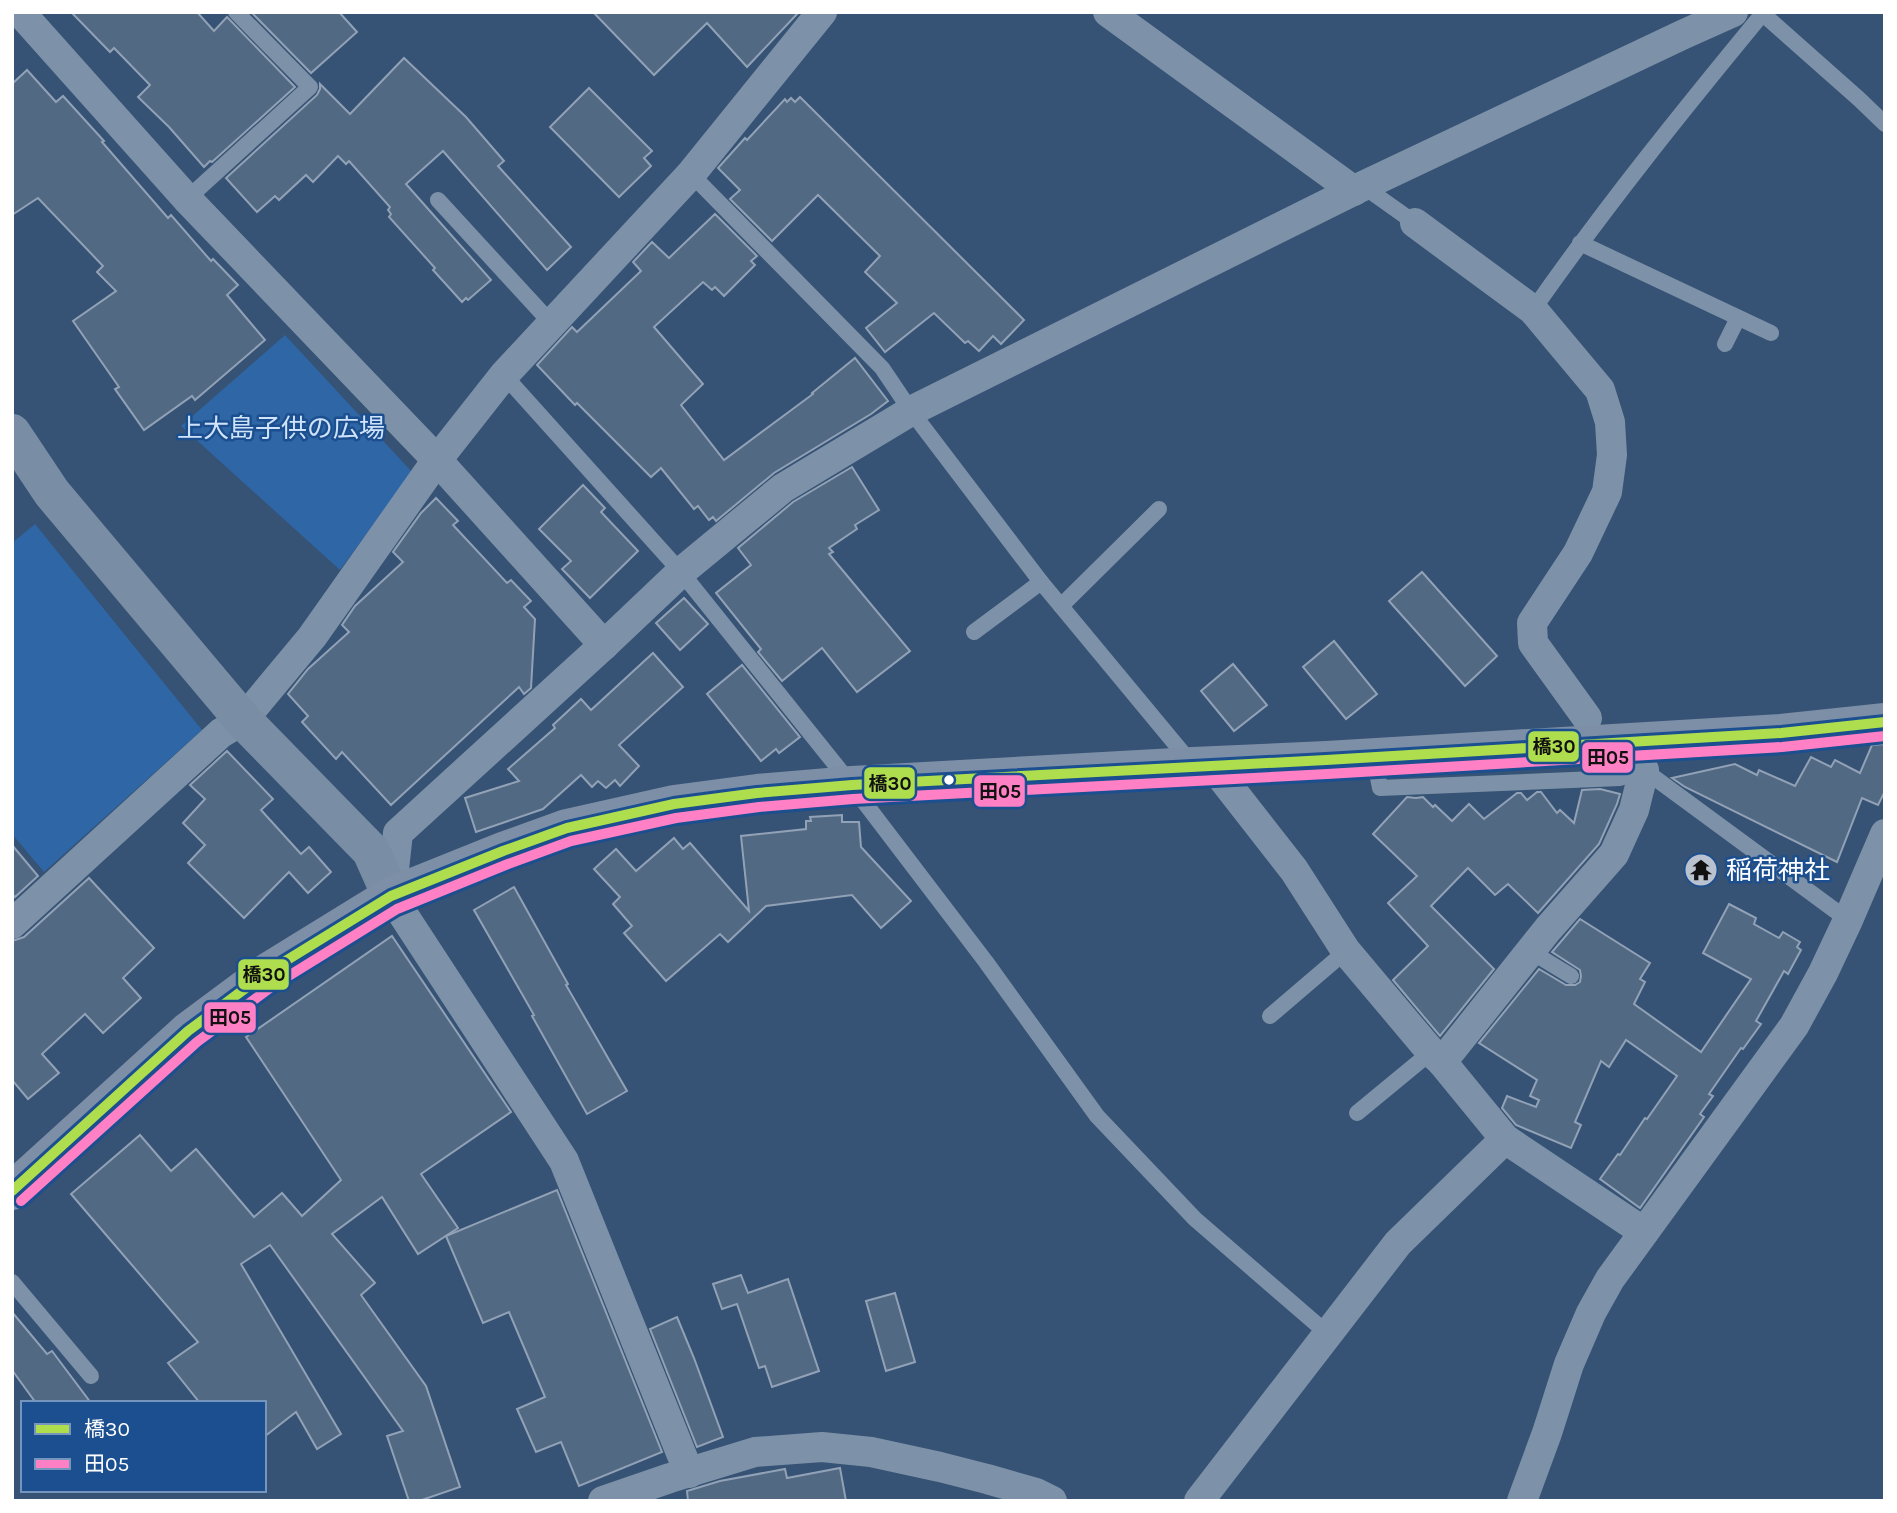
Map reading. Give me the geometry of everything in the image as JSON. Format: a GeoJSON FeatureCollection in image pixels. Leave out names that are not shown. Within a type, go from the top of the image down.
{"type":"FeatureCollection","features":[{"type":"Feature","properties":{"kind":"main road"},"geometry":{"type":"LineString","coordinates":[[12,1191],[188,1031],[266,973],[391,895],[503,851],[579,825],[674,804],[757,793],[852,785],[1781,733],[1885,722]]}},
{"type":"Feature","properties":{"kind":"street"},"geometry":{"type":"LineString","coordinates":[[20,12],[187,199],[438,460],[604,645]]}},
{"type":"Feature","properties":{"kind":"street"},"geometry":{"type":"LineString","coordinates":[[1108,12],[1359,188]]}},
{"type":"Feature","properties":{"kind":"street"},"geometry":{"type":"LineString","coordinates":[[391,895],[398,833],[681,572],[783,488],[911,411],[1359,188],[1682,35],[1753,13]]}},
{"type":"Feature","properties":{"kind":"street"},"geometry":{"type":"LineString","coordinates":[[12,924],[221,733],[243,720],[312,637],[438,460],[504,375],[691,174],[812,16]]}},
{"type":"Feature","properties":{"kind":"street"},"geometry":{"type":"LineString","coordinates":[[1415,223],[1533,310],[1600,390],[1610,422],[1612,455],[1607,492],[1578,553],[1532,623],[1533,643],[1587,718]]}},
{"type":"Feature","properties":{"kind":"street"},"geometry":{"type":"LineString","coordinates":[[12,433],[52,494],[243,720],[371,851],[391,895],[564,1161],[679,1484]]}},
{"type":"Feature","properties":{"kind":"street"},"geometry":{"type":"LineString","coordinates":[[1203,765],[1294,870],[1346,951],[1505,1139],[1644,1232]]}},
{"type":"Feature","properties":{"kind":"street"},"geometry":{"type":"LineString","coordinates":[[1436,1057],[1614,854],[1634,810],[1644,770]]}},
{"type":"Feature","properties":{"kind":"street"},"geometry":{"type":"LineString","coordinates":[[1522,1501],[1569,1364],[1591,1313],[1610,1279],[1794,1026],[1823,973],[1885,834]]}},
{"type":"Feature","properties":{"kind":"street"},"geometry":{"type":"LineString","coordinates":[[1199,1501],[1398,1243],[1505,1139]]}},
{"type":"Feature","properties":{"kind":"street"},"geometry":{"type":"LineString","coordinates":[[603,1501],[679,1484],[755,1452],[822,1447],[871,1452],[940,1467],[999,1482],[1052,1501]]}},
{"type":"Feature","properties":{"kind":"lane"},"geometry":{"type":"LineString","coordinates":[[187,199],[310,87],[236,12]]}},
{"type":"Feature","properties":{"kind":"lane"},"geometry":{"type":"LineString","coordinates":[[1533,310],[1580,243],[1687,107],[1753,13],[1849,90],[1885,124]]}},
{"type":"Feature","properties":{"kind":"lane"},"geometry":{"type":"LineString","coordinates":[[691,174],[882,368],[911,411],[1041,582],[1203,765]]}},
{"type":"Feature","properties":{"kind":"lane"},"geometry":{"type":"LineString","coordinates":[[1359,188],[1415,223]]}},
{"type":"Feature","properties":{"kind":"lane"},"geometry":{"type":"LineString","coordinates":[[438,200],[552,324]]}},
{"type":"Feature","properties":{"kind":"lane"},"geometry":{"type":"LineString","coordinates":[[1580,243],[1772,333]]}},
{"type":"Feature","properties":{"kind":"lane"},"geometry":{"type":"LineString","coordinates":[[1725,344],[1738,318]]}},
{"type":"Feature","properties":{"kind":"lane"},"geometry":{"type":"LineString","coordinates":[[504,375],[681,572],[852,785],[1097,1115],[1195,1219],[1328,1334]]}},
{"type":"Feature","properties":{"kind":"lane"},"geometry":{"type":"LineString","coordinates":[[1061,606],[1159,509]]}},
{"type":"Feature","properties":{"kind":"lane"},"geometry":{"type":"LineString","coordinates":[[974,632],[1041,582]]}},
{"type":"Feature","properties":{"kind":"lane"},"geometry":{"type":"LineString","coordinates":[[1374,757],[1380,788],[1620,778],[1644,770],[1848,920]]}},
{"type":"Feature","properties":{"kind":"lane"},"geometry":{"type":"LineString","coordinates":[[1270,1016],[1346,951]]}},
{"type":"Feature","properties":{"kind":"lane"},"geometry":{"type":"LineString","coordinates":[[1531,951],[1571,976]]}},
{"type":"Feature","properties":{"kind":"lane"},"geometry":{"type":"LineString","coordinates":[[1357,1113],[1436,1057]]}},
{"type":"Feature","properties":{"kind":"lane"},"geometry":{"type":"LineString","coordinates":[[12,1282],[91,1376]]}},
{"type":"Feature","properties":{"kind":"green space","name":"上大島子供の広場"},"geometry":{"type":"Polygon","coordinates":[[[285,335],[412,472],[340,570],[181,426],[285,335]]]}},
{"type":"Feature","properties":{"kind":"green space"},"geometry":{"type":"Polygon","coordinates":[[[35,524],[202,730],[44,872],[12,834],[12,543],[35,524]]]}},
{"type":"Feature","properties":{"kind":"building"},"geometry":{"type":"Polygon","coordinates":[[[71,12],[197,12],[214,31],[227,17],[295,87],[204,167],[138,97],[150,85],[114,48],[110,52],[71,12]]]}},
{"type":"Feature","properties":{"kind":"building"},"geometry":{"type":"Polygon","coordinates":[[[251,12],[339,12],[357,32],[311,73],[251,12]]]}},
{"type":"Feature","properties":{"kind":"building"},"geometry":{"type":"Polygon","coordinates":[[[593,12],[799,12],[747,67],[707,23],[654,75],[593,12]]]}},
{"type":"Feature","properties":{"kind":"building"},"geometry":{"type":"Polygon","coordinates":[[[404,58],[466,117],[504,161],[498,166],[571,247],[547,270],[443,151],[406,184],[491,280],[462,302],[389,217],[390,207],[349,161],[346,164],[338,156],[313,182],[306,175],[279,200],[275,196],[257,212],[226,178],[317,95],[320,84],[350,114],[404,58]]]}},
{"type":"Feature","properties":{"kind":"building"},"geometry":{"type":"Polygon","coordinates":[[[27,70],[56,102],[63,96],[168,218],[171,215],[211,261],[213,259],[238,285],[227,295],[265,340],[195,400],[192,396],[144,430],[115,389],[119,387],[73,321],[116,291],[97,272],[103,266],[38,198],[12,215],[12,84],[27,70]]]}},
{"type":"Feature","properties":{"kind":"building"},"geometry":{"type":"Polygon","coordinates":[[[589,88],[652,151],[644,158],[651,166],[619,197],[550,127],[589,88]]]}},
{"type":"Feature","properties":{"kind":"building"},"geometry":{"type":"Polygon","coordinates":[[[800,97],[1024,320],[1001,344],[993,336],[979,351],[968,341],[965,343],[934,313],[885,352],[866,328],[897,303],[865,272],[880,256],[818,195],[772,241],[730,199],[740,190],[718,168],[785,99],[787,102],[791,98],[795,102],[800,97]]]}},
{"type":"Feature","properties":{"kind":"building"},"geometry":{"type":"Polygon","coordinates":[[[715,214],[757,256],[751,261],[755,265],[724,296],[715,287],[712,290],[703,282],[654,327],[703,384],[681,405],[724,460],[813,394],[855,358],[888,401],[774,473],[716,521],[713,517],[709,520],[698,506],[694,509],[661,468],[651,477],[537,365],[572,327],[577,332],[641,271],[633,262],[652,242],[669,258],[715,214]]]}},
{"type":"Feature","properties":{"kind":"building"},"geometry":{"type":"Polygon","coordinates":[[[852,467],[879,510],[855,525],[857,529],[829,548],[833,552],[829,554],[910,651],[857,692],[822,648],[782,681],[758,652],[761,649],[716,593],[751,565],[738,548],[793,502],[852,467]]]}},
{"type":"Feature","properties":{"kind":"building"},"geometry":{"type":"Polygon","coordinates":[[[583,485],[605,508],[601,512],[638,551],[590,598],[562,569],[571,561],[539,529],[583,485]]]}},
{"type":"Feature","properties":{"kind":"building"},"geometry":{"type":"Polygon","coordinates":[[[436,498],[458,521],[453,525],[507,583],[511,580],[531,601],[524,607],[535,619],[531,688],[524,694],[519,687],[391,805],[342,752],[336,759],[302,722],[308,716],[288,694],[308,669],[349,632],[342,625],[355,606],[403,562],[393,552],[421,513],[436,498]]]}},
{"type":"Feature","properties":{"kind":"building"},"geometry":{"type":"Polygon","coordinates":[[[1422,572],[1497,656],[1465,686],[1389,601],[1422,572]]]}},
{"type":"Feature","properties":{"kind":"building"},"geometry":{"type":"Polygon","coordinates":[[[684,598],[708,624],[680,650],[656,623],[684,598]]]}},
{"type":"Feature","properties":{"kind":"building"},"geometry":{"type":"Polygon","coordinates":[[[1334,641],[1377,694],[1346,719],[1303,667],[1334,641]]]}},
{"type":"Feature","properties":{"kind":"building"},"geometry":{"type":"Polygon","coordinates":[[[653,653],[683,687],[619,745],[639,766],[620,786],[615,780],[606,788],[598,781],[592,787],[581,775],[543,809],[476,832],[465,798],[519,781],[508,769],[555,728],[553,725],[581,699],[591,710],[653,653]]]}},
{"type":"Feature","properties":{"kind":"building"},"geometry":{"type":"Polygon","coordinates":[[[1233,664],[1267,705],[1234,731],[1201,691],[1233,664]]]}},
{"type":"Feature","properties":{"kind":"building"},"geometry":{"type":"Polygon","coordinates":[[[742,665],[800,737],[779,753],[776,749],[761,761],[707,694],[742,665]]]}},
{"type":"Feature","properties":{"kind":"building"},"geometry":{"type":"Polygon","coordinates":[[[1885,744],[1885,791],[1878,805],[1862,798],[1837,862],[1685,787],[1672,778],[1735,764],[1757,775],[1759,770],[1795,786],[1811,757],[1831,767],[1835,760],[1860,773],[1872,745],[1885,744]]]}},
{"type":"Feature","properties":{"kind":"building"},"geometry":{"type":"Polygon","coordinates":[[[227,751],[273,799],[261,810],[301,854],[309,847],[331,872],[308,893],[289,872],[244,918],[188,863],[205,845],[183,823],[205,799],[190,785],[227,751]]]}},
{"type":"Feature","properties":{"kind":"building"},"geometry":{"type":"Polygon","coordinates":[[[1600,789],[1620,794],[1599,844],[1538,913],[1508,884],[1495,895],[1468,868],[1431,906],[1494,969],[1440,1036],[1393,980],[1428,946],[1388,903],[1417,876],[1373,834],[1407,797],[1423,797],[1452,821],[1469,804],[1484,819],[1517,793],[1521,793],[1527,800],[1541,792],[1557,813],[1560,810],[1574,823],[1582,790],[1600,789]]]}},
{"type":"Feature","properties":{"kind":"building"},"geometry":{"type":"Polygon","coordinates":[[[842,815],[842,822],[859,822],[861,847],[911,901],[881,928],[852,895],[766,906],[728,942],[720,934],[666,981],[624,933],[632,926],[613,904],[620,897],[594,869],[616,849],[636,871],[674,838],[683,849],[690,843],[749,911],[741,836],[806,829],[806,821],[811,821],[810,817],[842,815]]]}},
{"type":"Feature","properties":{"kind":"building"},"geometry":{"type":"Polygon","coordinates":[[[12,845],[38,876],[15,897],[12,894],[12,845]]]}},
{"type":"Feature","properties":{"kind":"building"},"geometry":{"type":"Polygon","coordinates":[[[89,878],[154,948],[123,978],[141,998],[103,1033],[85,1014],[42,1054],[59,1073],[28,1099],[12,1080],[12,941],[24,937],[89,878]]]}},
{"type":"Feature","properties":{"kind":"building"},"geometry":{"type":"Polygon","coordinates":[[[514,887],[627,1091],[587,1114],[474,910],[514,887]]]}},
{"type":"Feature","properties":{"kind":"building"},"geometry":{"type":"Polygon","coordinates":[[[1729,904],[1756,918],[1754,924],[1779,938],[1783,932],[1800,942],[1797,947],[1801,950],[1788,974],[1784,971],[1756,1021],[1761,1024],[1709,1094],[1713,1096],[1700,1114],[1704,1117],[1640,1208],[1600,1179],[1677,1076],[1626,1040],[1609,1067],[1601,1061],[1575,1122],[1581,1125],[1571,1148],[1516,1125],[1502,1108],[1507,1096],[1536,1107],[1539,1100],[1530,1096],[1537,1080],[1479,1043],[1539,969],[1566,985],[1580,982],[1580,970],[1552,952],[1580,919],[1650,963],[1640,979],[1645,982],[1634,1004],[1701,1052],[1751,979],[1703,953],[1729,904]]]}},
{"type":"Feature","properties":{"kind":"building"},"geometry":{"type":"Polygon","coordinates":[[[392,936],[511,1112],[421,1174],[458,1228],[418,1254],[382,1197],[332,1234],[375,1283],[361,1295],[426,1386],[460,1487],[419,1501],[409,1501],[387,1436],[403,1431],[270,1245],[241,1264],[341,1434],[317,1449],[296,1412],[266,1435],[266,1401],[198,1401],[168,1363],[198,1342],[71,1194],[140,1135],[171,1171],[196,1149],[254,1217],[282,1193],[302,1216],[341,1180],[246,1037],[392,936]]]}},
{"type":"Feature","properties":{"kind":"building"},"geometry":{"type":"Polygon","coordinates":[[[557,1190],[662,1452],[579,1486],[561,1442],[536,1452],[517,1409],[545,1397],[509,1312],[483,1323],[446,1236],[557,1190]]]}},
{"type":"Feature","properties":{"kind":"building"},"geometry":{"type":"Polygon","coordinates":[[[741,1275],[748,1293],[788,1279],[819,1371],[772,1387],[765,1366],[759,1368],[737,1304],[722,1309],[713,1284],[741,1275]]]}},
{"type":"Feature","properties":{"kind":"building"},"geometry":{"type":"Polygon","coordinates":[[[895,1293],[915,1362],[886,1371],[866,1301],[895,1293]]]}},
{"type":"Feature","properties":{"kind":"building"},"geometry":{"type":"Polygon","coordinates":[[[12,1312],[47,1354],[52,1351],[90,1401],[35,1401],[12,1370],[12,1312]]]}},
{"type":"Feature","properties":{"kind":"building"},"geometry":{"type":"Polygon","coordinates":[[[677,1317],[723,1437],[697,1447],[650,1329],[677,1317]]]}},
{"type":"Feature","properties":{"kind":"building"},"geometry":{"type":"Polygon","coordinates":[[[840,1468],[846,1501],[688,1501],[687,1491],[720,1481],[785,1469],[787,1478],[840,1468]]]}},
{"type":"Feature","properties":{"kind":"transit line","name":"橋30"},"geometry":{"type":"LineString","coordinates":[[12,1191],[188,1031],[266,973],[391,896],[567,828],[674,804],[757,793],[852,785],[1781,733],[1885,722]]}},
{"type":"Feature","properties":{"kind":"transit line","name":"田05"},"geometry":{"type":"LineString","coordinates":[[21,1201],[197,1042],[274,985],[397,909],[571,841],[676,818],[853,799],[1782,747],[1885,736]]}},
{"type":"Feature","properties":{"kind":"place","name":"稲荷神社"},"geometry":{"type":"Point","coordinates":[1701,870]}}]}
